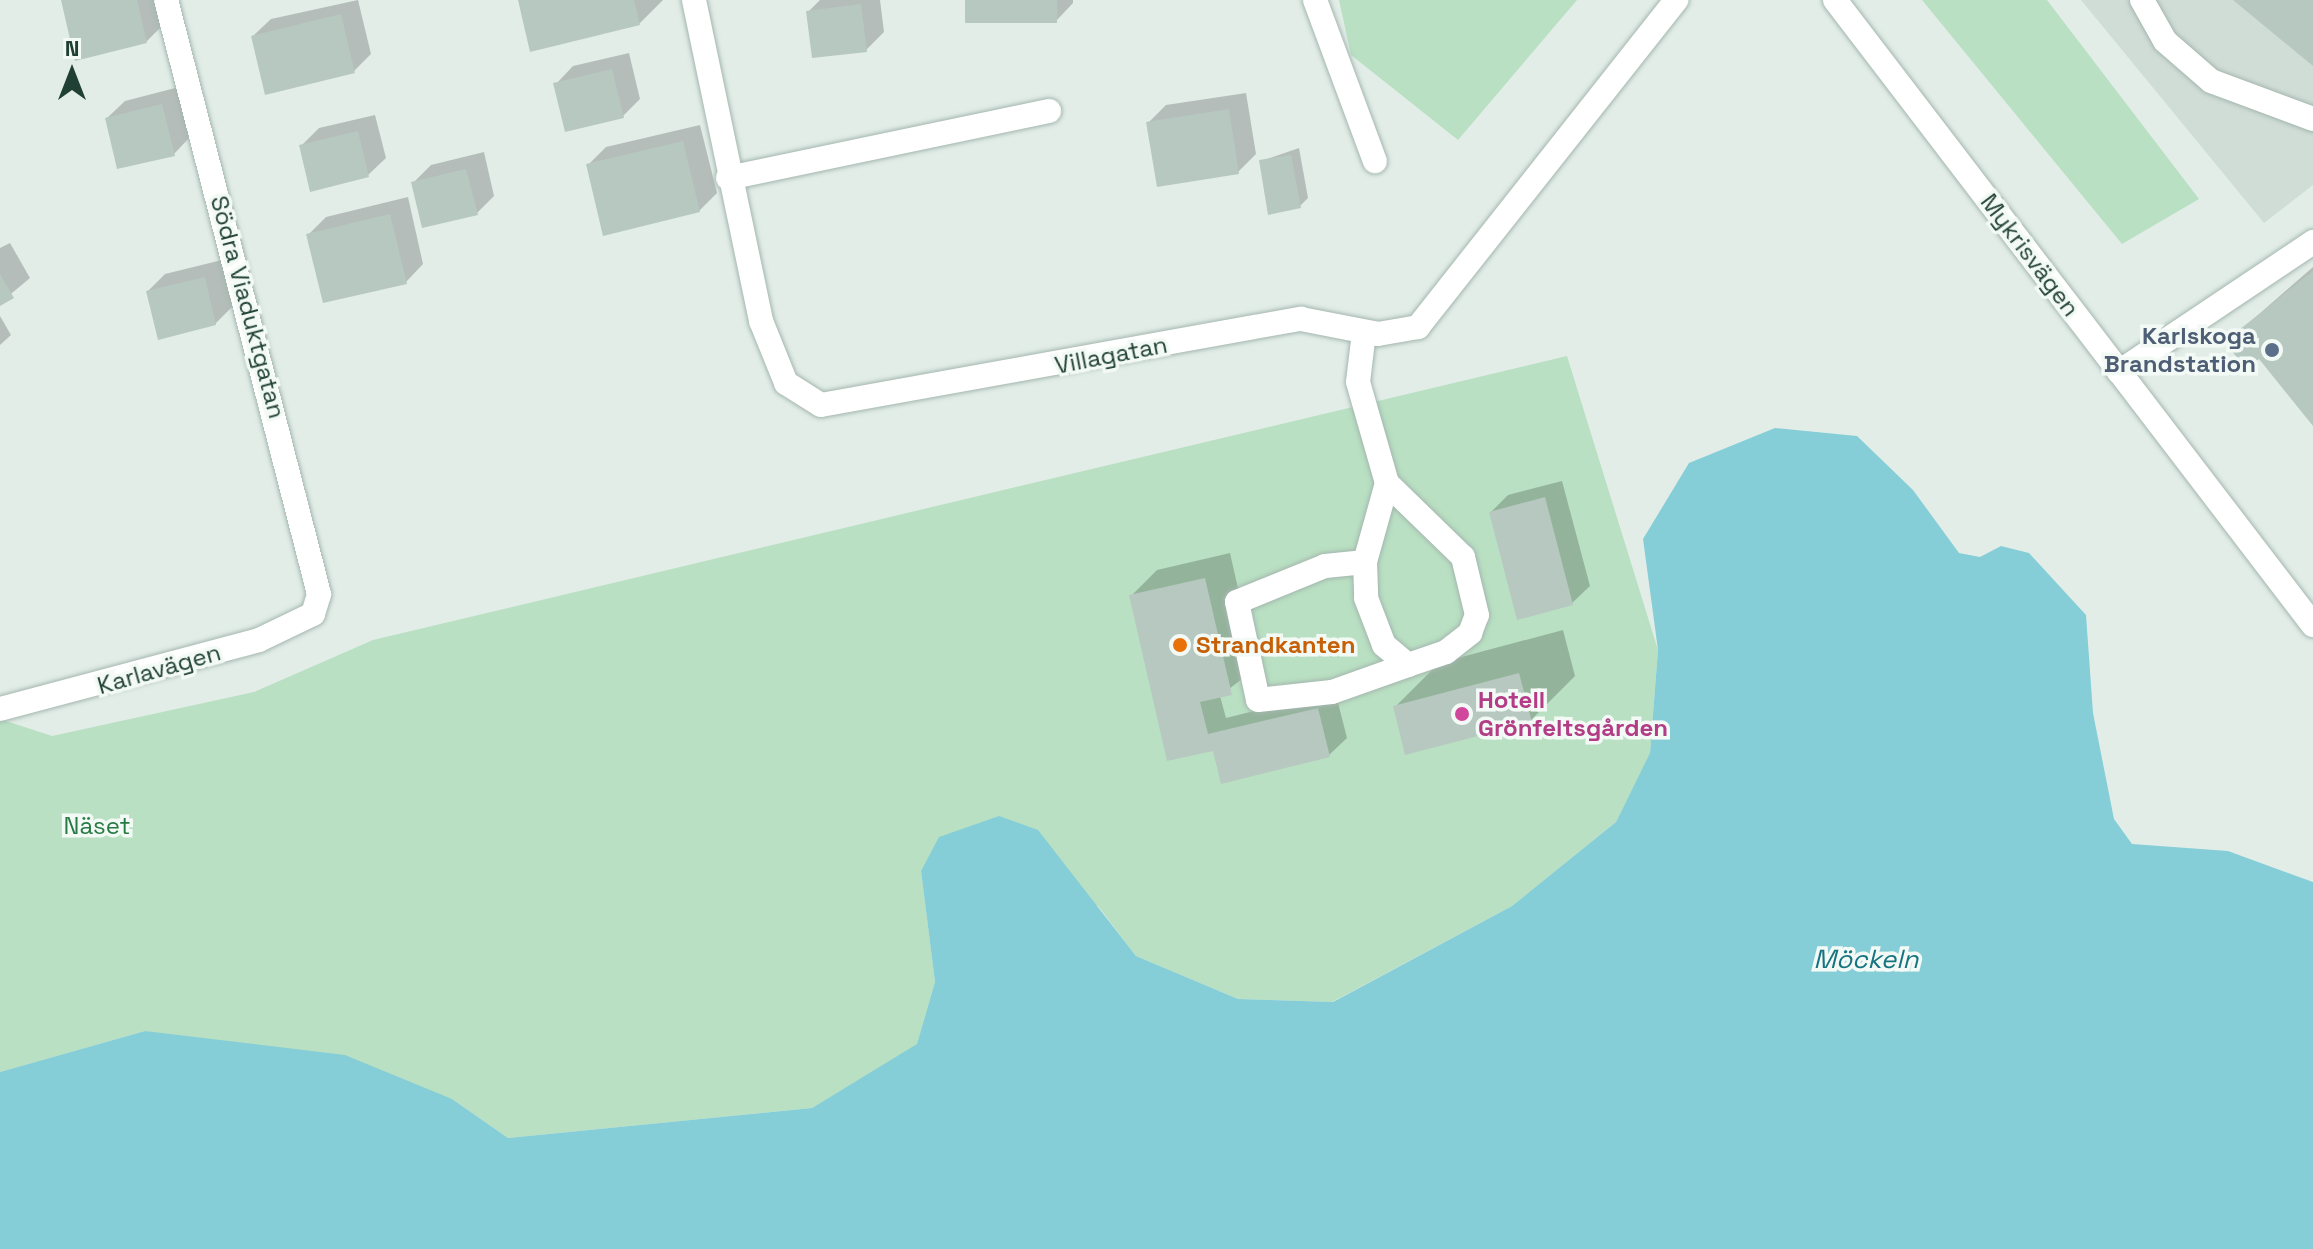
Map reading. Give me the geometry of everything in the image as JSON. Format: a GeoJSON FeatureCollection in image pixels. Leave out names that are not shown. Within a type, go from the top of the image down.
{"type":"FeatureCollection","features":[{"type":"Feature","properties":{"kind":"street","name":"Södra Viaduktgatan"},"geometry":{"type":"LineString","coordinates":[[166,0],[319,571],[313,614]]}},
{"type":"Feature","properties":{"kind":"street","name":"Villagatan"},"geometry":{"type":"LineString","coordinates":[[694,0],[728,178],[761,321],[786,383],[821,405],[1301,319],[1364,332],[1398,334],[1437,311],[1676,0]]}},
{"type":"Feature","properties":{"kind":"street"},"geometry":{"type":"LineString","coordinates":[[1315,0],[1375,161]]}},
{"type":"Feature","properties":{"kind":"street","name":"Mykrisvägen"},"geometry":{"type":"LineString","coordinates":[[1835,0],[2313,625]]}},
{"type":"Feature","properties":{"kind":"street"},"geometry":{"type":"LineString","coordinates":[[2142,0],[2165,41],[2211,81],[2313,119]]}},
{"type":"Feature","properties":{"kind":"street"},"geometry":{"type":"LineString","coordinates":[[728,178],[1049,111]]}},
{"type":"Feature","properties":{"kind":"street"},"geometry":{"type":"LineString","coordinates":[[2119,372],[2313,242]]}},
{"type":"Feature","properties":{"kind":"street"},"geometry":{"type":"LineString","coordinates":[[1364,332],[1358,382],[1387,483],[1463,557],[1477,615],[1470,633],[1446,652],[1332,692],[1258,700],[1237,602],[1325,566],[1365,562]]}},
{"type":"Feature","properties":{"kind":"street"},"geometry":{"type":"LineString","coordinates":[[1387,483],[1365,562],[1371,620],[1384,645],[1408,665]]}},
{"type":"Feature","properties":{"kind":"street","name":"Karlavägen"},"geometry":{"type":"LineString","coordinates":[[0,709],[259,640],[313,614]]}},
{"type":"Feature","properties":{"kind":"shaded area"},"geometry":{"type":"Polygon","coordinates":[[[2081,0],[2313,0],[2313,185],[2264,223],[2081,0]]]}},
{"type":"Feature","properties":{"kind":"green space"},"geometry":{"type":"Polygon","coordinates":[[[1339,0],[1577,0],[1458,140],[1351,55],[1339,0]]]}},
{"type":"Feature","properties":{"kind":"green space"},"geometry":{"type":"Polygon","coordinates":[[[1922,0],[2047,0],[2199,199],[2122,244],[1922,0]]]}},
{"type":"Feature","properties":{"kind":"green space","name":"Näset"},"geometry":{"type":"Polygon","coordinates":[[[1567,356],[1658,650],[1650,754],[1616,822],[1512,906],[1332,1002],[1238,999],[1136,956],[1098,906],[921,871],[935,982],[917,1045],[812,1108],[508,1138],[452,1099],[145,1031],[0,1072],[0,719],[52,736],[254,692],[373,640],[1567,356]]]}},
{"type":"Feature","properties":{"kind":"water","name":"Möckeln"},"geometry":{"type":"Polygon","coordinates":[[[1775,428],[1857,436],[1913,490],[1959,553],[1980,557],[2001,546],[2029,553],[2086,615],[2093,713],[2114,819],[2132,844],[2228,851],[2313,882],[2313,1249],[0,1249],[0,1072],[145,1031],[345,1055],[452,1099],[508,1138],[812,1108],[917,1044],[935,982],[921,871],[939,837],[999,816],[1038,830],[1136,956],[1238,999],[1333,1002],[1512,906],[1616,822],[1650,753],[1658,650],[1643,539],[1689,463],[1775,428]]]}},
{"type":"Feature","properties":{"kind":"building"},"geometry":{"type":"Polygon","coordinates":[[[61,0],[137,0],[147,43],[75,61],[61,0]]]}},
{"type":"Feature","properties":{"kind":"building"},"geometry":{"type":"Polygon","coordinates":[[[518,0],[634,0],[640,25],[530,52],[518,0]]]}},
{"type":"Feature","properties":{"kind":"building"},"geometry":{"type":"Polygon","coordinates":[[[965,0],[1057,0],[1057,23],[965,23],[965,0]]]}},
{"type":"Feature","properties":{"kind":"building"},"geometry":{"type":"Polygon","coordinates":[[[2233,0],[2313,0],[2313,66],[2233,0]]]}},
{"type":"Feature","properties":{"kind":"building"},"geometry":{"type":"Polygon","coordinates":[[[861,4],[867,52],[812,58],[806,11],[861,4]]]}},
{"type":"Feature","properties":{"kind":"building"},"geometry":{"type":"Polygon","coordinates":[[[341,14],[355,73],[265,95],[251,36],[341,14]]]}},
{"type":"Feature","properties":{"kind":"building"},"geometry":{"type":"Polygon","coordinates":[[[612,69],[624,118],[565,132],[553,83],[612,69]]]}},
{"type":"Feature","properties":{"kind":"building"},"geometry":{"type":"Polygon","coordinates":[[[162,104],[175,156],[117,169],[105,118],[162,104]]]}},
{"type":"Feature","properties":{"kind":"building"},"geometry":{"type":"Polygon","coordinates":[[[1229,109],[1239,174],[1157,187],[1146,122],[1229,109]]]}},
{"type":"Feature","properties":{"kind":"building"},"geometry":{"type":"Polygon","coordinates":[[[358,131],[369,177],[310,192],[299,145],[358,131]]]}},
{"type":"Feature","properties":{"kind":"building"},"geometry":{"type":"Polygon","coordinates":[[[683,141],[700,212],[603,236],[586,164],[683,141]]]}},
{"type":"Feature","properties":{"kind":"building"},"geometry":{"type":"Polygon","coordinates":[[[1291,155],[1301,208],[1268,215],[1259,160],[1291,155]]]}},
{"type":"Feature","properties":{"kind":"building"},"geometry":{"type":"Polygon","coordinates":[[[466,169],[478,215],[422,228],[411,182],[466,169]]]}},
{"type":"Feature","properties":{"kind":"building"},"geometry":{"type":"Polygon","coordinates":[[[390,214],[407,284],[323,303],[306,234],[390,214]]]}},
{"type":"Feature","properties":{"kind":"building","name":"Karlskoga Brandstation"},"geometry":{"type":"Polygon","coordinates":[[[2313,271],[2313,426],[2259,359],[2246,368],[2224,342],[2313,271]]]}},
{"type":"Feature","properties":{"kind":"building"},"geometry":{"type":"Polygon","coordinates":[[[0,274],[14,298],[0,306],[0,274]]]}},
{"type":"Feature","properties":{"kind":"building"},"geometry":{"type":"Polygon","coordinates":[[[205,277],[216,325],[158,340],[146,291],[205,277]]]}},
{"type":"Feature","properties":{"kind":"building"},"geometry":{"type":"Polygon","coordinates":[[[1545,497],[1573,605],[1517,620],[1489,512],[1545,497]]]}},
{"type":"Feature","properties":{"kind":"building"},"geometry":{"type":"Polygon","coordinates":[[[1205,578],[1232,695],[1200,702],[1208,734],[1318,708],[1330,757],[1221,784],[1213,751],[1167,761],[1129,595],[1205,578]]]}},
{"type":"Feature","properties":{"kind":"building","name":"Hotell Grönfeltsgården"},"geometry":{"type":"Polygon","coordinates":[[[1519,673],[1532,722],[1405,755],[1393,706],[1519,673]]]}},
{"type":"Feature","properties":{"kind":"place","name":"Karlskoga Brandstation"},"geometry":{"type":"Point","coordinates":[2272,350]}},
{"type":"Feature","properties":{"kind":"place","name":"Strandkanten"},"geometry":{"type":"Point","coordinates":[1180,645]}},
{"type":"Feature","properties":{"kind":"place","name":"Hotell Grönfeltsgården"},"geometry":{"type":"Point","coordinates":[1462,714]}}]}
